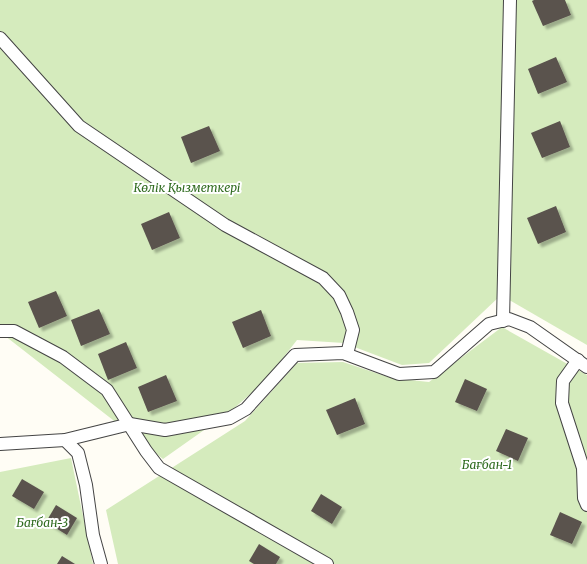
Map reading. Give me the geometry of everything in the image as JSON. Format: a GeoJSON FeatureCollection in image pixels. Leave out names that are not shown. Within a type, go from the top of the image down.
{"type":"FeatureCollection","features":[{"type":"Feature","properties":{"kind":"street"},"geometry":{"type":"LineString","coordinates":[[503,321],[510,0]]}},
{"type":"Feature","properties":{"kind":"street"},"geometry":{"type":"LineString","coordinates":[[0,38],[79,126],[225,225],[323,278],[339,295],[353,330],[347,354]]}},
{"type":"Feature","properties":{"kind":"street"},"geometry":{"type":"LineString","coordinates":[[0,444],[65,440],[130,424],[165,430],[230,418],[246,409],[295,355],[343,353],[399,374],[434,372],[489,324],[509,319],[530,327],[582,363],[563,381],[562,402],[583,468],[584,498],[587,505]]}},
{"type":"Feature","properties":{"kind":"street"},"geometry":{"type":"LineString","coordinates":[[0,331],[14,331],[63,357],[107,390],[146,451],[159,468],[327,564]]}},
{"type":"Feature","properties":{"kind":"street"},"geometry":{"type":"LineString","coordinates":[[65,440],[78,453],[86,485],[93,535],[101,564]]}},
{"type":"Feature","properties":{"kind":"green space","name":"Көлік Қызметкері"},"geometry":{"type":"Polygon","coordinates":[[[0,0],[509,0],[500,296],[429,363],[402,365],[344,343],[297,340],[265,381],[231,411],[163,459],[0,332],[0,0]]]}},
{"type":"Feature","properties":{"kind":"green space"},"geometry":{"type":"Polygon","coordinates":[[[513,0],[587,0],[587,345],[504,297],[513,0]]]}},
{"type":"Feature","properties":{"kind":"green space","name":"Бағбан-1"},"geometry":{"type":"Polygon","coordinates":[[[502,327],[587,375],[587,564],[118,564],[106,510],[245,421],[297,363],[343,362],[391,378],[429,382],[502,327]]]}},
{"type":"Feature","properties":{"kind":"green space","name":"Бағбан-3"},"geometry":{"type":"Polygon","coordinates":[[[71,458],[93,564],[0,564],[0,472],[71,458]]]}},
{"type":"Feature","properties":{"kind":"building"},"geometry":{"type":"Polygon","coordinates":[[[565,0],[571,15],[543,26],[532,1],[565,0]]]}},
{"type":"Feature","properties":{"kind":"building"},"geometry":{"type":"Polygon","coordinates":[[[556,57],[567,82],[538,94],[528,69],[556,57]]]}},
{"type":"Feature","properties":{"kind":"building"},"geometry":{"type":"Polygon","coordinates":[[[560,121],[570,147],[542,158],[531,133],[560,121]]]}},
{"type":"Feature","properties":{"kind":"building"},"geometry":{"type":"Polygon","coordinates":[[[209,126],[220,151],[191,163],[181,137],[209,126]]]}},
{"type":"Feature","properties":{"kind":"building"},"geometry":{"type":"Polygon","coordinates":[[[556,206],[566,232],[538,244],[527,218],[556,206]]]}},
{"type":"Feature","properties":{"kind":"building"},"geometry":{"type":"Polygon","coordinates":[[[169,212],[180,238],[152,250],[141,224],[169,212]]]}},
{"type":"Feature","properties":{"kind":"building"},"geometry":{"type":"Polygon","coordinates":[[[56,291],[67,316],[39,328],[28,302],[56,291]]]}},
{"type":"Feature","properties":{"kind":"building"},"geometry":{"type":"Polygon","coordinates":[[[99,309],[110,334],[81,346],[71,320],[99,309]]]}},
{"type":"Feature","properties":{"kind":"building"},"geometry":{"type":"Polygon","coordinates":[[[261,310],[271,336],[243,348],[232,322],[261,310]]]}},
{"type":"Feature","properties":{"kind":"building"},"geometry":{"type":"Polygon","coordinates":[[[126,342],[137,368],[108,380],[98,354],[126,342]]]}},
{"type":"Feature","properties":{"kind":"building"},"geometry":{"type":"Polygon","coordinates":[[[166,375],[177,401],[148,412],[138,387],[166,375]]]}},
{"type":"Feature","properties":{"kind":"building"},"geometry":{"type":"Polygon","coordinates":[[[465,379],[487,389],[477,411],[455,402],[465,379]]]}},
{"type":"Feature","properties":{"kind":"building"},"geometry":{"type":"Polygon","coordinates":[[[355,398],[365,424],[337,435],[326,410],[355,398]]]}},
{"type":"Feature","properties":{"kind":"building"},"geometry":{"type":"Polygon","coordinates":[[[506,429],[528,438],[518,461],[496,451],[506,429]]]}},
{"type":"Feature","properties":{"kind":"building"},"geometry":{"type":"Polygon","coordinates":[[[22,479],[44,492],[34,509],[12,496],[22,479]]]}},
{"type":"Feature","properties":{"kind":"building"},"geometry":{"type":"Polygon","coordinates":[[[321,494],[342,507],[332,524],[311,511],[321,494]]]}},
{"type":"Feature","properties":{"kind":"building"},"geometry":{"type":"Polygon","coordinates":[[[56,505],[77,518],[67,535],[46,522],[56,505]]]}},
{"type":"Feature","properties":{"kind":"building"},"geometry":{"type":"Polygon","coordinates":[[[560,512],[582,522],[572,544],[550,535],[560,512]]]}},
{"type":"Feature","properties":{"kind":"building"},"geometry":{"type":"Polygon","coordinates":[[[259,544],[280,557],[276,564],[254,564],[249,561],[259,544]]]}},
{"type":"Feature","properties":{"kind":"building"},"geometry":{"type":"Polygon","coordinates":[[[62,556],[75,564],[57,564],[62,556]]]}}]}
